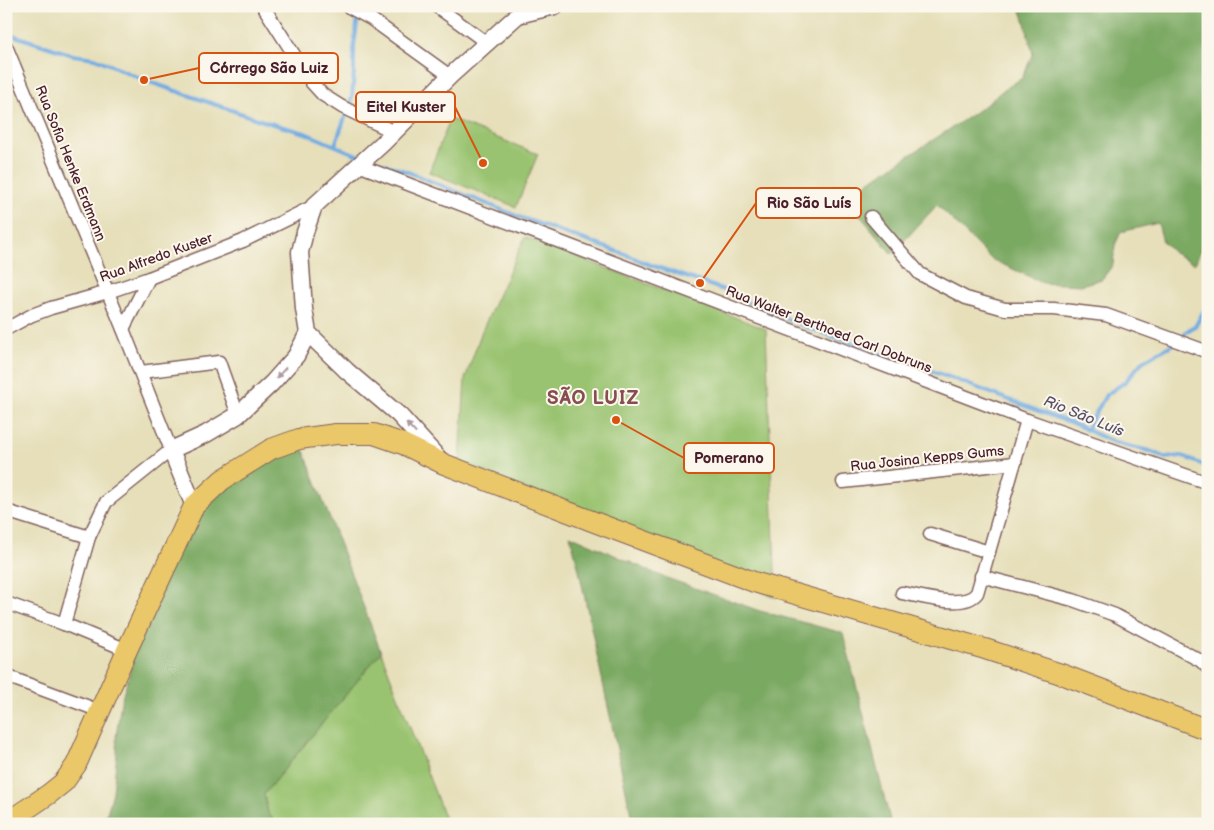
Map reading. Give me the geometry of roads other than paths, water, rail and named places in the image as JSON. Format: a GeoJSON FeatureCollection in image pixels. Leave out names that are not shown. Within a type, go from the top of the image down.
{"type":"FeatureCollection","features":[{"type":"Feature","properties":{"kind":"main road"},"geometry":{"type":"LineString","coordinates":[[6,822],[64,782],[76,765],[194,506],[222,480],[271,449],[299,439],[336,434],[374,434],[403,444],[444,464],[754,582],[985,649],[1064,675],[1208,730]]}},
{"type":"Feature","properties":{"kind":"street"},"geometry":{"type":"LineString","coordinates":[[263,6],[312,83],[323,95],[342,107],[363,116],[389,137]]}},
{"type":"Feature","properties":{"kind":"street"},"geometry":{"type":"LineString","coordinates":[[347,6],[371,19],[450,76]]}},
{"type":"Feature","properties":{"kind":"street"},"geometry":{"type":"LineString","coordinates":[[436,6],[487,43]]}},
{"type":"Feature","properties":{"kind":"street"},"geometry":{"type":"LineString","coordinates":[[444,464],[399,415],[346,371],[308,333],[304,310],[300,252],[304,232],[314,206],[389,137],[450,76],[522,11],[555,6]]}},
{"type":"Feature","properties":{"kind":"street","name":"Rua Sofia Henke Erdmann"},"geometry":{"type":"LineString","coordinates":[[6,46],[141,372],[171,450]]}},
{"type":"Feature","properties":{"kind":"street","name":"Rua Walter Berthoed Carl Dobruns"},"geometry":{"type":"LineString","coordinates":[[360,164],[1027,420],[1208,483]]}},
{"type":"Feature","properties":{"kind":"street","name":"Rua Alfredo Kuster"},"geometry":{"type":"LineString","coordinates":[[6,329],[32,315],[150,278],[243,241],[314,206]]}},
{"type":"Feature","properties":{"kind":"street"},"geometry":{"type":"LineString","coordinates":[[871,217],[920,274],[966,298],[1005,309],[1054,309],[1106,315],[1208,352]]}},
{"type":"Feature","properties":{"kind":"street"},"geometry":{"type":"LineString","coordinates":[[123,329],[150,278]]}},
{"type":"Feature","properties":{"kind":"street"},"geometry":{"type":"LineString","coordinates":[[64,624],[89,537],[106,502],[171,450],[206,434],[238,415],[272,383],[296,356],[308,333]]}},
{"type":"Feature","properties":{"kind":"street"},"geometry":{"type":"LineString","coordinates":[[141,372],[219,362],[238,415]]}},
{"type":"Feature","properties":{"kind":"street"},"geometry":{"type":"LineString","coordinates":[[902,593],[952,601],[966,601],[977,593],[1027,420]]}},
{"type":"Feature","properties":{"kind":"street"},"geometry":{"type":"LineString","coordinates":[[171,450],[194,506]]}},
{"type":"Feature","properties":{"kind":"street","name":"Rua Josina Kepps Gums"},"geometry":{"type":"LineString","coordinates":[[843,482],[1015,463]]}},
{"type":"Feature","properties":{"kind":"street"},"geometry":{"type":"LineString","coordinates":[[6,511],[89,537]]}},
{"type":"Feature","properties":{"kind":"street"},"geometry":{"type":"LineString","coordinates":[[930,534],[989,552]]}},
{"type":"Feature","properties":{"kind":"street"},"geometry":{"type":"LineString","coordinates":[[982,576],[1073,600],[1115,615],[1201,661],[1208,668]]}},
{"type":"Feature","properties":{"kind":"street"},"geometry":{"type":"LineString","coordinates":[[6,603],[127,650]]}},
{"type":"Feature","properties":{"kind":"street"},"geometry":{"type":"LineString","coordinates":[[8,680],[100,711]]}},
{"type":"Feature","properties":{"kind":"waterway"},"geometry":{"type":"LineString","coordinates":[[335,145],[352,98],[354,46],[358,16]]}},
{"type":"Feature","properties":{"kind":"waterway"},"geometry":{"type":"LineString","coordinates":[[6,33],[73,55],[95,58],[144,80],[266,122],[305,133],[362,157]]}},
{"type":"Feature","properties":{"kind":"waterway","name":"Rio São Luís"},"geometry":{"type":"LineString","coordinates":[[371,160],[408,172],[522,218],[727,291],[738,298],[806,327],[1071,422],[1112,441],[1149,451],[1165,458],[1182,456],[1208,467]]}},
{"type":"Feature","properties":{"kind":"waterway"},"geometry":{"type":"LineString","coordinates":[[1181,339],[1186,332],[1196,325],[1208,303]]}},
{"type":"Feature","properties":{"kind":"waterway"},"geometry":{"type":"LineString","coordinates":[[1086,430],[1106,395],[1125,382],[1142,362],[1175,343]]}},
{"type":"Feature","properties":{"kind":"place","name":"Córrego São Luiz"},"geometry":{"type":"Point","coordinates":[144,80]}},
{"type":"Feature","properties":{"kind":"place","name":"Eitel Kuster"},"geometry":{"type":"Point","coordinates":[483,163]}},
{"type":"Feature","properties":{"kind":"place","name":"Rio São Luís"},"geometry":{"type":"Point","coordinates":[700,283]}},
{"type":"Feature","properties":{"kind":"place","name":"Pomerano"},"geometry":{"type":"Point","coordinates":[616,420]}},
{"type":"Feature","properties":{"kind":"district","name":"SÃO LUIZ"},"geometry":{"type":"Point","coordinates":[593,397]}}]}
